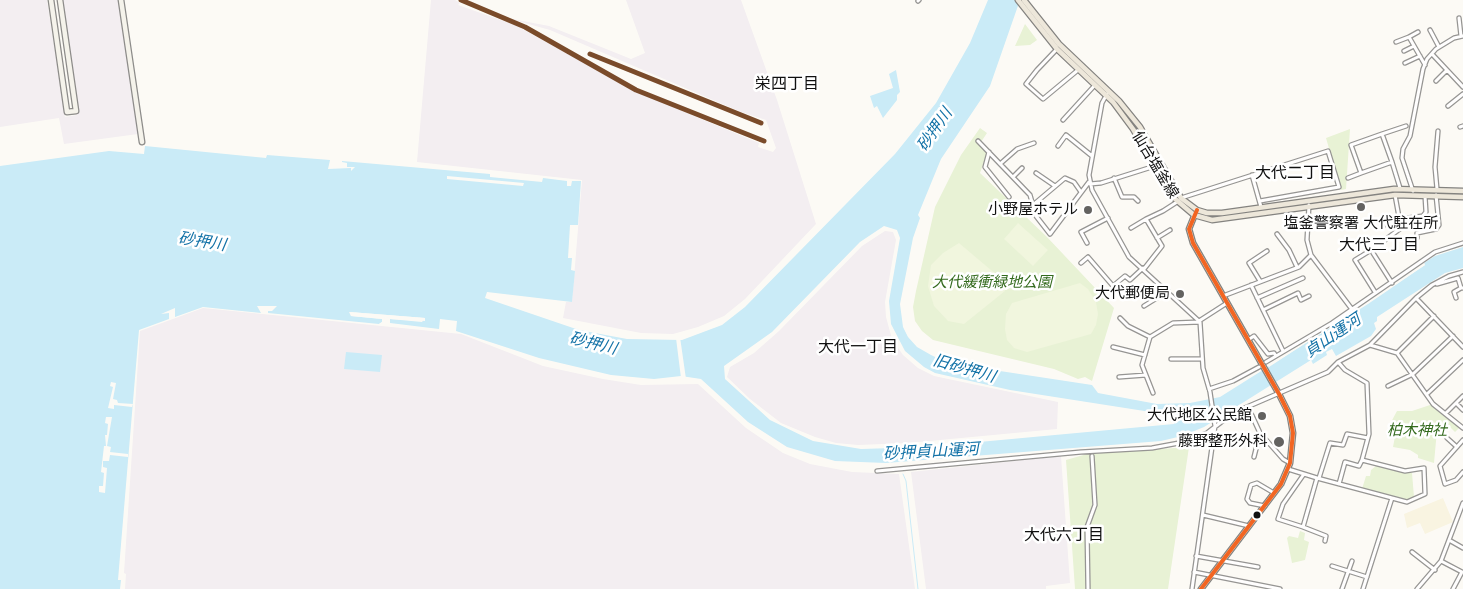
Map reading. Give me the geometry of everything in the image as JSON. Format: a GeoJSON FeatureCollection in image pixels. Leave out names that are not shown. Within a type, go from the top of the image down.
{"type":"FeatureCollection","features":[{"type":"Feature","properties":{"kind":"main road","name":"仙台塩釜線"},"geometry":{"type":"LineString","coordinates":[[1018,0],[1057,49],[1078,70],[1108,93],[1179,200],[1196,213],[1212,220],[1400,188],[1463,192]]}},
{"type":"Feature","properties":{"kind":"main road","name":"仙台塩釜線"},"geometry":{"type":"LineString","coordinates":[[1024,0],[1060,44],[1140,127],[1179,200]]}},
{"type":"Feature","properties":{"kind":"main road","name":"仙台塩釜線"},"geometry":{"type":"LineString","coordinates":[[1196,213],[1222,213],[1395,195],[1463,196]]}},
{"type":"Feature","properties":{"kind":"main road"},"geometry":{"type":"LineString","coordinates":[[1196,213],[1189,229],[1191,239],[1275,386],[1288,410],[1293,426],[1288,470],[1275,493],[1202,589]]}},
{"type":"Feature","properties":{"kind":"street"},"geometry":{"type":"LineString","coordinates":[[51,0],[67,112],[76,111],[60,0]]}},
{"type":"Feature","properties":{"kind":"street"},"geometry":{"type":"LineString","coordinates":[[121,0],[142,142]]}},
{"type":"Feature","properties":{"kind":"street"},"geometry":{"type":"LineString","coordinates":[[1415,194],[1402,158],[1403,148],[1410,136],[1419,81],[1425,65],[1432,54],[1439,47],[1462,36],[1459,18]]}},
{"type":"Feature","properties":{"kind":"street"},"geometry":{"type":"LineString","coordinates":[[1430,30],[1439,47]]}},
{"type":"Feature","properties":{"kind":"street"},"geometry":{"type":"LineString","coordinates":[[1396,42],[1418,32]]}},
{"type":"Feature","properties":{"kind":"street"},"geometry":{"type":"LineString","coordinates":[[1409,36],[1425,65]]}},
{"type":"Feature","properties":{"kind":"street"},"geometry":{"type":"LineString","coordinates":[[1404,51],[1414,46]]}},
{"type":"Feature","properties":{"kind":"street"},"geometry":{"type":"LineString","coordinates":[[1057,49],[1036,70],[1026,84],[1043,99],[1063,80],[1078,70]]}},
{"type":"Feature","properties":{"kind":"street"},"geometry":{"type":"LineString","coordinates":[[1432,54],[1463,87]]}},
{"type":"Feature","properties":{"kind":"street"},"geometry":{"type":"LineString","coordinates":[[1405,63],[1420,56]]}},
{"type":"Feature","properties":{"kind":"street"},"geometry":{"type":"LineString","coordinates":[[1436,81],[1447,70]]}},
{"type":"Feature","properties":{"kind":"street"},"geometry":{"type":"LineString","coordinates":[[1063,120],[1095,84]]}},
{"type":"Feature","properties":{"kind":"street"},"geometry":{"type":"LineString","coordinates":[[1108,93],[1102,103],[1090,183],[1129,257],[1168,290],[1199,321],[1202,359],[1210,391],[1215,426],[1192,589]]}},
{"type":"Feature","properties":{"kind":"street"},"geometry":{"type":"LineString","coordinates":[[1448,106],[1463,94]]}},
{"type":"Feature","properties":{"kind":"street"},"geometry":{"type":"LineString","coordinates":[[1361,173],[1351,144],[1406,126]]}},
{"type":"Feature","properties":{"kind":"street"},"geometry":{"type":"LineString","coordinates":[[1437,189],[1435,167],[1438,131]]}},
{"type":"Feature","properties":{"kind":"street"},"geometry":{"type":"LineString","coordinates":[[1382,134],[1400,188]]}},
{"type":"Feature","properties":{"kind":"street"},"geometry":{"type":"LineString","coordinates":[[1058,146],[1066,136],[1093,156]]}},
{"type":"Feature","properties":{"kind":"street"},"geometry":{"type":"LineString","coordinates":[[978,140],[1030,195],[1036,216],[1050,234],[1090,183],[1155,166]]}},
{"type":"Feature","properties":{"kind":"street"},"geometry":{"type":"LineString","coordinates":[[1000,164],[1017,148],[1034,143]]}},
{"type":"Feature","properties":{"kind":"street"},"geometry":{"type":"LineString","coordinates":[[1131,228],[1179,200],[1328,151],[1339,187],[1260,201]]}},
{"type":"Feature","properties":{"kind":"street"},"geometry":{"type":"LineString","coordinates":[[990,152],[985,167],[1009,197]]}},
{"type":"Feature","properties":{"kind":"street"},"geometry":{"type":"LineString","coordinates":[[1348,178],[1392,162]]}},
{"type":"Feature","properties":{"kind":"street"},"geometry":{"type":"LineString","coordinates":[[1013,177],[1022,168]]}},
{"type":"Feature","properties":{"kind":"street"},"geometry":{"type":"LineString","coordinates":[[1036,173],[1055,186]]}},
{"type":"Feature","properties":{"kind":"street"},"geometry":{"type":"LineString","coordinates":[[1252,175],[1261,208]]}},
{"type":"Feature","properties":{"kind":"street"},"geometry":{"type":"LineString","coordinates":[[1033,205],[1065,178],[1074,182],[1082,192]]}},
{"type":"Feature","properties":{"kind":"street"},"geometry":{"type":"LineString","coordinates":[[1114,178],[1122,197],[1134,197],[1138,201]]}},
{"type":"Feature","properties":{"kind":"street"},"geometry":{"type":"LineString","coordinates":[[1387,225],[1400,218],[1423,216],[1426,212],[1426,194]]}},
{"type":"Feature","properties":{"kind":"street"},"geometry":{"type":"LineString","coordinates":[[1392,283],[1373,253],[1373,248],[1401,228],[1395,195]]}},
{"type":"Feature","properties":{"kind":"street"},"geometry":{"type":"LineString","coordinates":[[1410,244],[1418,238],[1417,233],[1436,229],[1438,225],[1436,195]]}},
{"type":"Feature","properties":{"kind":"street"},"geometry":{"type":"LineString","coordinates":[[1308,203],[1307,240],[1311,255],[1319,268],[1352,308]]}},
{"type":"Feature","properties":{"kind":"street"},"geometry":{"type":"LineString","coordinates":[[1088,243],[1081,232],[1108,218]]}},
{"type":"Feature","properties":{"kind":"street"},"geometry":{"type":"LineString","coordinates":[[1081,263],[1088,257],[1113,286],[1125,276],[1130,280],[1162,246],[1146,219]]}},
{"type":"Feature","properties":{"kind":"street"},"geometry":{"type":"LineString","coordinates":[[1157,238],[1170,230]]}},
{"type":"Feature","properties":{"kind":"street"},"geometry":{"type":"LineString","coordinates":[[1277,234],[1289,250],[1297,267]]}},
{"type":"Feature","properties":{"kind":"street"},"geometry":{"type":"LineString","coordinates":[[1210,391],[1263,365],[1283,351],[1332,323],[1434,252],[1463,243]]}},
{"type":"Feature","properties":{"kind":"street"},"geometry":{"type":"LineString","coordinates":[[1260,282],[1249,263],[1267,251]]}},
{"type":"Feature","properties":{"kind":"street"},"geometry":{"type":"LineString","coordinates":[[1368,252],[1354,260],[1375,292]]}},
{"type":"Feature","properties":{"kind":"street"},"geometry":{"type":"LineString","coordinates":[[1223,296],[1297,267],[1311,255]]}},
{"type":"Feature","properties":{"kind":"street"},"geometry":{"type":"LineString","coordinates":[[877,470],[1081,452],[1162,447],[1200,436],[1233,413],[1328,372],[1338,362],[1370,346],[1416,298],[1432,285],[1448,276],[1463,272]]}},
{"type":"Feature","properties":{"kind":"street"},"geometry":{"type":"LineString","coordinates":[[1257,298],[1303,278]]}},
{"type":"Feature","properties":{"kind":"street"},"geometry":{"type":"LineString","coordinates":[[1432,285],[1458,278],[1462,288],[1454,292],[1456,298]]}},
{"type":"Feature","properties":{"kind":"street"},"geometry":{"type":"LineString","coordinates":[[1251,285],[1283,351]]}},
{"type":"Feature","properties":{"kind":"street"},"geometry":{"type":"LineString","coordinates":[[1144,306],[1168,290]]}},
{"type":"Feature","properties":{"kind":"street"},"geometry":{"type":"LineString","coordinates":[[1263,310],[1298,293],[1301,300],[1309,296]]}},
{"type":"Feature","properties":{"kind":"street"},"geometry":{"type":"LineString","coordinates":[[1416,298],[1463,346]]}},
{"type":"Feature","properties":{"kind":"street"},"geometry":{"type":"LineString","coordinates":[[1153,393],[1142,365],[1150,337],[1173,322],[1199,321],[1227,303]]}},
{"type":"Feature","properties":{"kind":"street"},"geometry":{"type":"LineString","coordinates":[[1397,354],[1434,316]]}},
{"type":"Feature","properties":{"kind":"street"},"geometry":{"type":"LineString","coordinates":[[1120,318],[1128,326],[1150,337]]}},
{"type":"Feature","properties":{"kind":"street"},"geometry":{"type":"LineString","coordinates":[[1248,340],[1254,336],[1268,354],[1274,353],[1276,356]]}},
{"type":"Feature","properties":{"kind":"street"},"geometry":{"type":"LineString","coordinates":[[1388,386],[1413,374],[1453,336]]}},
{"type":"Feature","properties":{"kind":"street"},"geometry":{"type":"LineString","coordinates":[[1370,346],[1397,354],[1433,404],[1463,428]]}},
{"type":"Feature","properties":{"kind":"street"},"geometry":{"type":"LineString","coordinates":[[1112,347],[1145,355]]}},
{"type":"Feature","properties":{"kind":"street"},"geometry":{"type":"LineString","coordinates":[[1171,359],[1202,359]]}},
{"type":"Feature","properties":{"kind":"street"},"geometry":{"type":"LineString","coordinates":[[1427,394],[1463,360]]}},
{"type":"Feature","properties":{"kind":"street"},"geometry":{"type":"LineString","coordinates":[[1338,362],[1346,370],[1368,383],[1368,438],[1362,460],[1359,466],[1345,462],[1339,484]]}},
{"type":"Feature","properties":{"kind":"street"},"geometry":{"type":"LineString","coordinates":[[1119,377],[1146,376]]}},
{"type":"Feature","properties":{"kind":"street"},"geometry":{"type":"LineString","coordinates":[[1446,414],[1463,396]]}},
{"type":"Feature","properties":{"kind":"street"},"geometry":{"type":"LineString","coordinates":[[1456,403],[1463,410]]}},
{"type":"Feature","properties":{"kind":"street"},"geometry":{"type":"LineString","coordinates":[[1248,407],[1260,433],[1283,459],[1290,463]]}},
{"type":"Feature","properties":{"kind":"street"},"geometry":{"type":"LineString","coordinates":[[1254,457],[1260,433]]}},
{"type":"Feature","properties":{"kind":"street"},"geometry":{"type":"LineString","coordinates":[[1303,527],[1330,442],[1343,446],[1347,434],[1368,438]]}},
{"type":"Feature","properties":{"kind":"street"},"geometry":{"type":"LineString","coordinates":[[1446,438],[1457,447]]}},
{"type":"Feature","properties":{"kind":"street"},"geometry":{"type":"LineString","coordinates":[[1463,442],[1440,466],[1445,484],[1456,480],[1463,472]]}},
{"type":"Feature","properties":{"kind":"street"},"geometry":{"type":"LineString","coordinates":[[1088,589],[1087,528],[1095,505],[1092,456]]}},
{"type":"Feature","properties":{"kind":"street"},"geometry":{"type":"LineString","coordinates":[[1288,470],[1407,502],[1425,494],[1424,468],[1404,471],[1362,460]]}},
{"type":"Feature","properties":{"kind":"street"},"geometry":{"type":"LineString","coordinates":[[1304,474],[1283,504],[1278,519],[1326,536],[1325,541]]}},
{"type":"Feature","properties":{"kind":"street"},"geometry":{"type":"LineString","coordinates":[[1265,506],[1250,503],[1247,499],[1251,486],[1257,483],[1275,493]]}},
{"type":"Feature","properties":{"kind":"street"},"geometry":{"type":"LineString","coordinates":[[1363,589],[1392,498]]}},
{"type":"Feature","properties":{"kind":"street"},"geometry":{"type":"LineString","coordinates":[[1417,589],[1441,561],[1463,503]]}},
{"type":"Feature","properties":{"kind":"street"},"geometry":{"type":"LineString","coordinates":[[1203,515],[1250,526]]}},
{"type":"Feature","properties":{"kind":"street"},"geometry":{"type":"LineString","coordinates":[[1449,540],[1463,548]]}},
{"type":"Feature","properties":{"kind":"street"},"geometry":{"type":"LineString","coordinates":[[1412,552],[1435,570]]}},
{"type":"Feature","properties":{"kind":"street"},"geometry":{"type":"LineString","coordinates":[[1196,556],[1258,567]]}},
{"type":"Feature","properties":{"kind":"street"},"geometry":{"type":"LineString","coordinates":[[1342,589],[1352,561]]}},
{"type":"Feature","properties":{"kind":"street"},"geometry":{"type":"LineString","coordinates":[[1441,561],[1463,572],[1453,589]]}},
{"type":"Feature","properties":{"kind":"street"},"geometry":{"type":"LineString","coordinates":[[1332,566],[1367,577]]}},
{"type":"Feature","properties":{"kind":"street"},"geometry":{"type":"LineString","coordinates":[[1194,572],[1280,589]]}},
{"type":"Feature","properties":{"kind":"shaded area"},"geometry":{"type":"Polygon","coordinates":[[[0,0],[47,0],[65,117],[77,115],[61,0],[118,0],[138,134],[64,144],[59,118],[0,127],[0,0]]]}},
{"type":"Feature","properties":{"kind":"shaded area"},"geometry":{"type":"Polygon","coordinates":[[[431,0],[455,0],[460,3],[458,5],[515,25],[639,93],[759,143],[758,147],[773,152],[776,148],[766,120],[741,112],[550,30],[507,18],[549,26],[631,59],[645,53],[626,0],[741,0],[777,100],[816,224],[745,299],[724,316],[698,327],[673,334],[641,333],[563,318],[566,302],[572,302],[582,180],[417,162],[431,0]]]}},
{"type":"Feature","properties":{"kind":"shaded area"},"geometry":{"type":"Polygon","coordinates":[[[885,231],[893,232],[896,240],[885,302],[886,317],[892,339],[903,355],[918,368],[934,376],[1058,402],[1057,429],[908,443],[858,445],[836,443],[815,437],[781,423],[750,399],[727,377],[730,367],[754,353],[779,331],[862,246],[885,231]]]}},
{"type":"Feature","properties":{"kind":"shaded area"},"geometry":{"type":"Polygon","coordinates":[[[203,308],[461,334],[543,366],[603,379],[641,385],[698,384],[746,428],[783,453],[810,464],[852,472],[899,474],[915,589],[125,589],[126,574],[124,573],[140,331],[203,308]]]}},
{"type":"Feature","properties":{"kind":"shaded area"},"geometry":{"type":"Polygon","coordinates":[[[1061,456],[1070,583],[1046,586],[1046,589],[926,589],[911,472],[1061,456]]]}},
{"type":"Feature","properties":{"kind":"shaded area"},"geometry":{"type":"Polygon","coordinates":[[[1443,498],[1453,522],[1425,534],[1420,523],[1407,528],[1404,514],[1443,498]]]}},
{"type":"Feature","properties":{"kind":"green space"},"geometry":{"type":"Polygon","coordinates":[[[1025,24],[1037,40],[1030,45],[1015,46],[1025,24]]]}},
{"type":"Feature","properties":{"kind":"green space","name":"大代緩衝緑地公園"},"geometry":{"type":"Polygon","coordinates":[[[980,128],[987,133],[979,145],[987,153],[980,173],[1047,237],[1114,308],[1092,381],[1085,377],[1078,379],[1054,369],[933,340],[922,331],[915,321],[913,307],[935,207],[961,155],[980,128]]]}},
{"type":"Feature","properties":{"kind":"green space"},"geometry":{"type":"Polygon","coordinates":[[[1350,129],[1346,189],[1341,190],[1326,138],[1350,129]]]}},
{"type":"Feature","properties":{"kind":"green space"},"geometry":{"type":"Polygon","coordinates":[[[1018,223],[1048,250],[1033,266],[1004,239],[1018,223]]]}},
{"type":"Feature","properties":{"kind":"green space"},"geometry":{"type":"Polygon","coordinates":[[[959,243],[1004,281],[1005,291],[964,324],[948,321],[934,306],[928,286],[931,265],[943,253],[959,243]]]}},
{"type":"Feature","properties":{"kind":"green space"},"geometry":{"type":"Polygon","coordinates":[[[1080,283],[1088,289],[1096,302],[1098,314],[1096,325],[1091,334],[1027,352],[1014,348],[1007,340],[1005,329],[1006,314],[1012,303],[1080,283]]]}},
{"type":"Feature","properties":{"kind":"green space","name":"柏木神社"},"geometry":{"type":"Polygon","coordinates":[[[1433,404],[1461,426],[1455,432],[1451,428],[1437,430],[1434,463],[1418,458],[1418,455],[1410,450],[1393,447],[1396,431],[1391,428],[1390,424],[1397,411],[1412,411],[1433,404]]]}},
{"type":"Feature","properties":{"kind":"green space"},"geometry":{"type":"Polygon","coordinates":[[[1189,447],[1168,589],[1075,589],[1066,460],[1087,454],[1189,447]]]}},
{"type":"Feature","properties":{"kind":"green space"},"geometry":{"type":"Polygon","coordinates":[[[1376,466],[1412,473],[1414,497],[1406,501],[1362,489],[1366,476],[1370,476],[1371,470],[1376,466]]]}},
{"type":"Feature","properties":{"kind":"green space"},"geometry":{"type":"Polygon","coordinates":[[[1300,531],[1305,533],[1304,540],[1309,542],[1305,560],[1292,563],[1287,538],[1289,536],[1298,538],[1300,531]]]}},
{"type":"Feature","properties":{"kind":"water"},"geometry":{"type":"Polygon","coordinates":[[[988,0],[1020,0],[990,86],[941,159],[918,215],[920,218],[913,238],[900,304],[903,327],[908,337],[917,347],[946,362],[1092,385],[1098,393],[1157,404],[1190,403],[1220,397],[1368,304],[1435,256],[1463,247],[1463,268],[1445,273],[1377,317],[1377,321],[1374,323],[1376,329],[1371,336],[1336,356],[1332,349],[1326,352],[1327,355],[1313,364],[1311,360],[1204,427],[1182,436],[1161,441],[886,463],[835,461],[787,447],[748,422],[701,379],[681,376],[654,379],[611,375],[539,358],[456,331],[457,321],[440,319],[439,329],[390,323],[390,319],[422,322],[425,318],[350,312],[351,316],[383,319],[379,324],[268,313],[268,311],[272,311],[277,306],[257,306],[261,313],[203,307],[175,317],[175,308],[161,314],[169,313],[169,319],[139,330],[118,580],[121,580],[120,589],[0,589],[0,166],[109,151],[144,154],[145,146],[266,158],[267,155],[330,160],[328,169],[351,168],[351,171],[355,167],[347,167],[347,163],[342,161],[490,174],[490,177],[542,182],[543,178],[567,181],[567,186],[571,186],[572,181],[581,181],[578,225],[570,225],[568,258],[572,258],[571,270],[575,271],[572,302],[487,292],[485,298],[579,330],[627,339],[682,340],[722,325],[745,307],[895,154],[936,103],[970,43],[988,0]],[[884,226],[860,242],[772,332],[724,366],[725,379],[770,420],[813,441],[861,449],[925,447],[1174,424],[1174,418],[1170,415],[1010,390],[935,373],[924,367],[905,351],[891,324],[889,301],[900,238],[897,230],[884,226]]]}},
{"type":"Feature","properties":{"kind":"water"},"geometry":{"type":"Polygon","coordinates":[[[896,70],[900,92],[897,95],[897,100],[883,118],[877,106],[874,108],[870,96],[893,88],[889,74],[896,70]]]}},
{"type":"Feature","properties":{"kind":"water"},"geometry":{"type":"Polygon","coordinates":[[[346,352],[382,355],[380,372],[344,369],[346,352]]]}},
{"type":"Feature","properties":{"kind":"pier"},"geometry":{"type":"Polygon","coordinates":[[[447,176],[524,183],[523,186],[447,179],[447,176]]]}},
{"type":"Feature","properties":{"kind":"pier"},"geometry":{"type":"Polygon","coordinates":[[[1424,263],[1425,265],[1269,367],[1268,363],[1342,318],[1424,263]]]}},
{"type":"Feature","properties":{"kind":"pier"},"geometry":{"type":"Polygon","coordinates":[[[349,312],[425,318],[425,321],[390,319],[390,323],[393,325],[388,325],[388,318],[385,317],[384,324],[379,324],[382,322],[382,319],[351,316],[349,312]]]}},
{"type":"Feature","properties":{"kind":"pier"},"geometry":{"type":"Polygon","coordinates":[[[680,337],[686,379],[681,378],[676,338],[680,337]]]}},
{"type":"Feature","properties":{"kind":"pier"},"geometry":{"type":"Polygon","coordinates":[[[111,382],[116,383],[113,399],[117,400],[118,403],[133,404],[132,407],[114,405],[114,409],[108,408],[113,387],[110,386],[111,382]]]}},
{"type":"Feature","properties":{"kind":"pier"},"geometry":{"type":"Polygon","coordinates":[[[106,417],[112,417],[107,446],[111,447],[110,452],[128,454],[128,457],[110,455],[109,461],[103,461],[103,467],[107,468],[105,493],[99,492],[99,486],[103,486],[104,473],[101,472],[108,424],[105,423],[106,417]]]}},
{"type":"Feature","properties":{"kind":"waterway"},"geometry":{"type":"LineString","coordinates":[[903,474],[906,481],[918,589]]}},
{"type":"Feature","properties":{"kind":"transit line"},"geometry":{"type":"LineString","coordinates":[[461,0],[525,27],[636,90],[764,141]]}},
{"type":"Feature","properties":{"kind":"transit line"},"geometry":{"type":"LineString","coordinates":[[590,54],[761,123]]}},
{"type":"Feature","properties":{"kind":"transit line"},"geometry":{"type":"LineString","coordinates":[[1197,210],[1189,229],[1193,243],[1279,394],[1290,416],[1293,433],[1290,463],[1281,484],[1201,589]]}},
{"type":"Feature","properties":{"kind":"place","name":"塩釜警察署 大代駐在所"},"geometry":{"type":"Point","coordinates":[1361,207]}},
{"type":"Feature","properties":{"kind":"place","name":"小野屋ホテル"},"geometry":{"type":"Point","coordinates":[1088,210]}},
{"type":"Feature","properties":{"kind":"place","name":"大代郵便局"},"geometry":{"type":"Point","coordinates":[1180,294]}},
{"type":"Feature","properties":{"kind":"place","name":"大代地区公民館"},"geometry":{"type":"Point","coordinates":[1262,416]}},
{"type":"Feature","properties":{"kind":"place","name":"藤野整形外科"},"geometry":{"type":"Point","coordinates":[1279,442]}},
{"type":"Feature","properties":{"kind":"district","name":"栄四丁目"},"geometry":{"type":"Point","coordinates":[787,84]}},
{"type":"Feature","properties":{"kind":"district","name":"大代二丁目"},"geometry":{"type":"Point","coordinates":[1295,173]}},
{"type":"Feature","properties":{"kind":"district","name":"大代三丁目"},"geometry":{"type":"Point","coordinates":[1379,245]}},
{"type":"Feature","properties":{"kind":"district","name":"大代一丁目"},"geometry":{"type":"Point","coordinates":[858,347]}},
{"type":"Feature","properties":{"kind":"district","name":"大代六丁目"},"geometry":{"type":"Point","coordinates":[1064,535]}},
{"type":"Feature","properties":{"kind":"water label","name":"砂押川"},"geometry":{"type":"Point","coordinates":[935,130]}},
{"type":"Feature","properties":{"kind":"water label","name":"砂押川"},"geometry":{"type":"Point","coordinates":[202,242]}},
{"type":"Feature","properties":{"kind":"water label","name":"貞山運河"},"geometry":{"type":"Point","coordinates":[1333,336]}},
{"type":"Feature","properties":{"kind":"water label","name":"砂押川"},"geometry":{"type":"Point","coordinates":[593,344]}},
{"type":"Feature","properties":{"kind":"water label","name":"旧砂押川"},"geometry":{"type":"Point","coordinates":[964,369]}},
{"type":"Feature","properties":{"kind":"water label","name":"砂押貞山運河"},"geometry":{"type":"Point","coordinates":[931,452]}}]}
